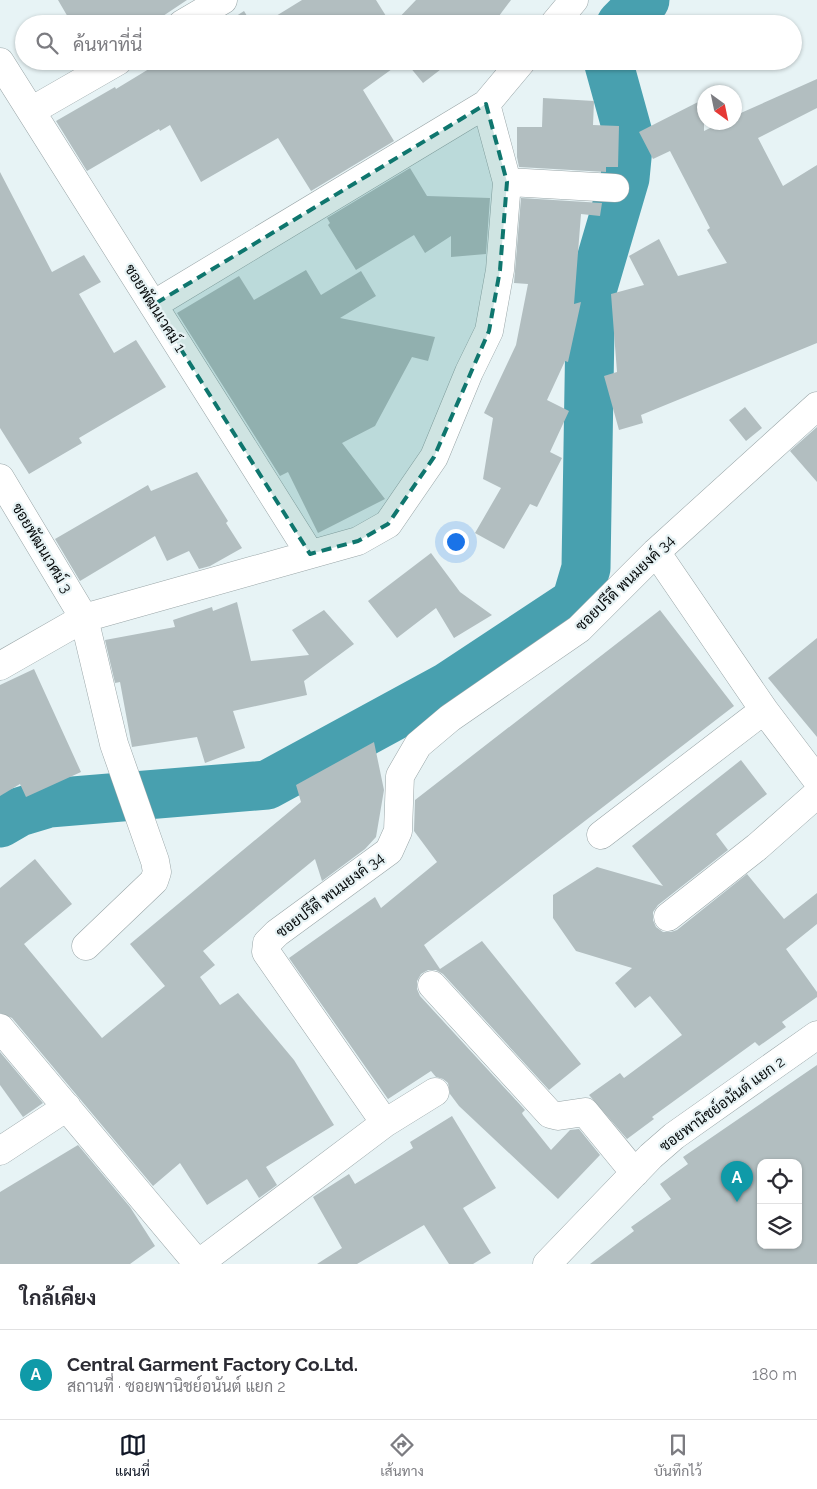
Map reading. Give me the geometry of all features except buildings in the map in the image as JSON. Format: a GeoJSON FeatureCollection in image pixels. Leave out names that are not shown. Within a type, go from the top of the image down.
{"type":"FeatureCollection","features":[{"type":"Feature","properties":{"kind":"street"},"geometry":{"type":"LineString","coordinates":[[197,15],[223,0]]}},
{"type":"Feature","properties":{"kind":"street"},"geometry":{"type":"LineString","coordinates":[[562,15],[574,0]]}},
{"type":"Feature","properties":{"kind":"street","name":"ซอยพัฒนเวศม์ 1"},"geometry":{"type":"LineString","coordinates":[[0,62],[310,554]]}},
{"type":"Feature","properties":{"kind":"street"},"geometry":{"type":"LineString","coordinates":[[31,112],[103,70]]}},
{"type":"Feature","properties":{"kind":"street"},"geometry":{"type":"LineString","coordinates":[[153,305],[486,104],[514,70]]}},
{"type":"Feature","properties":{"kind":"street"},"geometry":{"type":"LineString","coordinates":[[0,666],[84,618],[358,541],[388,524],[434,457],[488,331],[500,270],[507,182],[486,104]]}},
{"type":"Feature","properties":{"kind":"street"},"geometry":{"type":"LineString","coordinates":[[507,182],[615,188]]}},
{"type":"Feature","properties":{"kind":"street","name":"ซอยปรีดี พนมยงค์ 34"},"geometry":{"type":"LineString","coordinates":[[385,1122],[266,952],[267,943],[277,933],[389,851],[398,831],[400,776],[418,745],[450,718],[579,629],[656,552],[817,406]]}},
{"type":"Feature","properties":{"kind":"street","name":"ซอยพัฒนเวศม์ 3"},"geometry":{"type":"LineString","coordinates":[[0,478],[84,618],[114,744],[157,872],[154,881],[86,946]]}},
{"type":"Feature","properties":{"kind":"street"},"geometry":{"type":"LineString","coordinates":[[656,552],[764,710],[817,780]]}},
{"type":"Feature","properties":{"kind":"street"},"geometry":{"type":"LineString","coordinates":[[601,835],[764,710]]}},
{"type":"Feature","properties":{"kind":"street"},"geometry":{"type":"LineString","coordinates":[[668,917],[757,848],[817,794]]}},
{"type":"Feature","properties":{"kind":"street"},"geometry":{"type":"LineString","coordinates":[[432,985],[550,1114],[558,1116],[585,1112],[634,1173]]}},
{"type":"Feature","properties":{"kind":"street"},"geometry":{"type":"LineString","coordinates":[[0,1028],[198,1264],[385,1122],[435,1092]]}},
{"type":"Feature","properties":{"kind":"street","name":"ซอยพานิชย์อนันต์ แยก 2"},"geometry":{"type":"LineString","coordinates":[[548,1264],[634,1173],[674,1136],[817,1035]]}},
{"type":"Feature","properties":{"kind":"street"},"geometry":{"type":"LineString","coordinates":[[0,1151],[67,1107]]}},
{"type":"Feature","properties":{"kind":"highlighted area"},"geometry":{"type":"Polygon","coordinates":[[[486,104],[507,182],[500,270],[489,331],[434,457],[388,524],[358,541],[310,554],[153,305],[486,104]]]}},
{"type":"Feature","properties":{"kind":"waterway"},"geometry":{"type":"LineString","coordinates":[[630,15],[645,0]]}},
{"type":"Feature","properties":{"kind":"waterway"},"geometry":{"type":"LineString","coordinates":[[0,823],[19,812],[49,803],[267,785],[449,686],[576,602],[586,568],[590,327],[588,304],[625,178],[629,137],[610,70]]}},
{"type":"Feature","properties":{"kind":"place","name":"Central Garment Factory Co.Ltd."},"geometry":{"type":"Point","coordinates":[737,1202]}}]}
